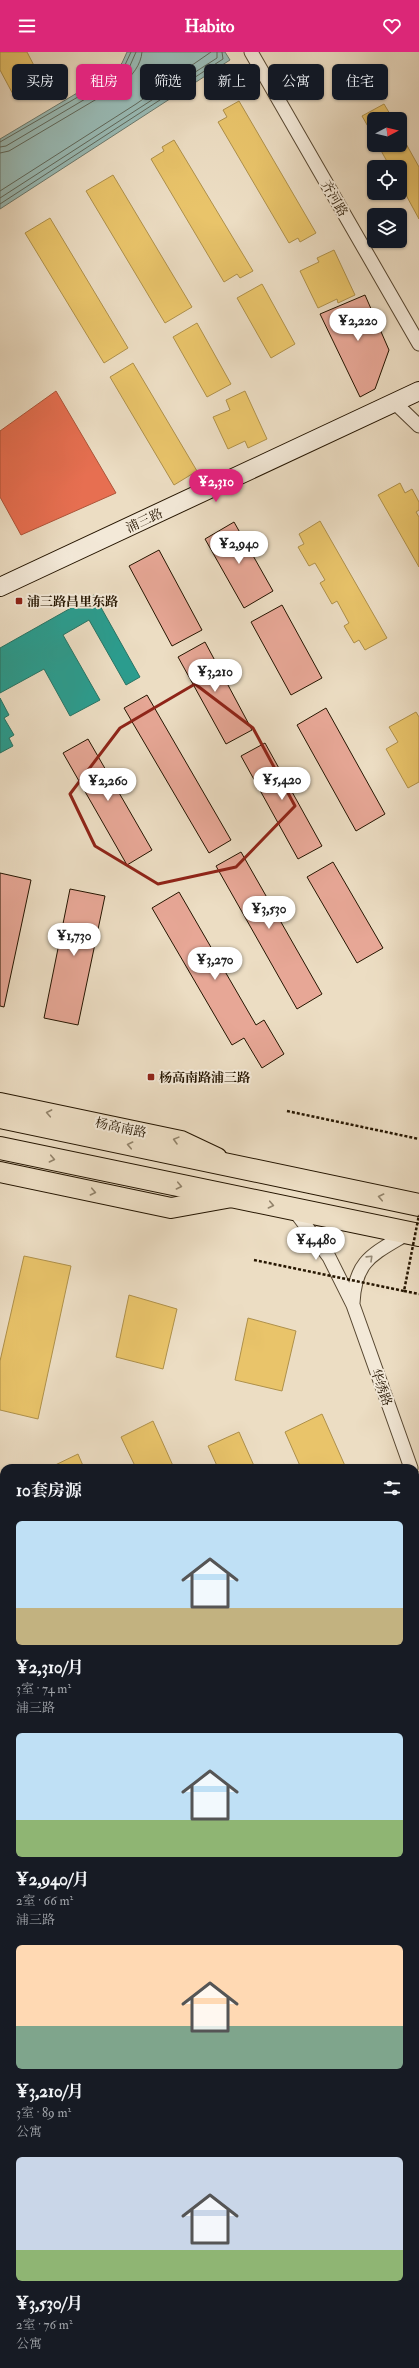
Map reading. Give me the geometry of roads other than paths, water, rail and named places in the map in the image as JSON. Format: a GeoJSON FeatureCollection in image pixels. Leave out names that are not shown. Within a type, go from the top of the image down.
{"type":"FeatureCollection","features":[{"type":"Feature","properties":{"kind":"highway","name":"杨高南路"},"geometry":{"type":"LineString","coordinates":[[0,1118],[419,1205]]}},
{"type":"Feature","properties":{"kind":"highway"},"geometry":{"type":"LineString","coordinates":[[0,1148],[294,1210],[415,1228]]}},
{"type":"Feature","properties":{"kind":"main road","name":"杨高南路"},"geometry":{"type":"LineString","coordinates":[[0,1103],[181,1141],[237,1167]]}},
{"type":"Feature","properties":{"kind":"main road"},"geometry":{"type":"LineString","coordinates":[[0,1172],[171,1208],[233,1197]]}},
{"type":"Feature","properties":{"kind":"street","name":"齐河路"},"geometry":{"type":"LineString","coordinates":[[252,54],[419,344]]}},
{"type":"Feature","properties":{"kind":"street","name":"浦三路"},"geometry":{"type":"LineString","coordinates":[[0,587],[419,391]]}},
{"type":"Feature","properties":{"kind":"street"},"geometry":{"type":"LineString","coordinates":[[395,403],[419,426]]}},
{"type":"Feature","properties":{"kind":"street","name":"华绣路"},"geometry":{"type":"LineString","coordinates":[[294,1210],[329,1257],[352,1305],[410,1464]]}},
{"type":"Feature","properties":{"kind":"street","name":"华绣路"},"geometry":{"type":"LineString","coordinates":[[352,1305],[354,1285],[360,1269],[372,1255],[415,1228]]}},
{"type":"Feature","properties":{"kind":"water"},"geometry":{"type":"Polygon","coordinates":[[[127,52],[225,52],[230,60],[224,64],[204,64],[204,77],[196,82],[196,64],[140,64],[140,100],[168,100],[0,209],[0,139],[65,100],[68,100],[68,98],[76,94],[76,100],[132,100],[132,64],[121,64],[127,52]]]}},
{"type":"Feature","properties":{"kind":"place","name":"浦三路昌里东路"},"geometry":{"type":"Point","coordinates":[19,601]}},
{"type":"Feature","properties":{"kind":"place","name":"杨高南路浦三路"},"geometry":{"type":"Point","coordinates":[151,1077]}}]}
